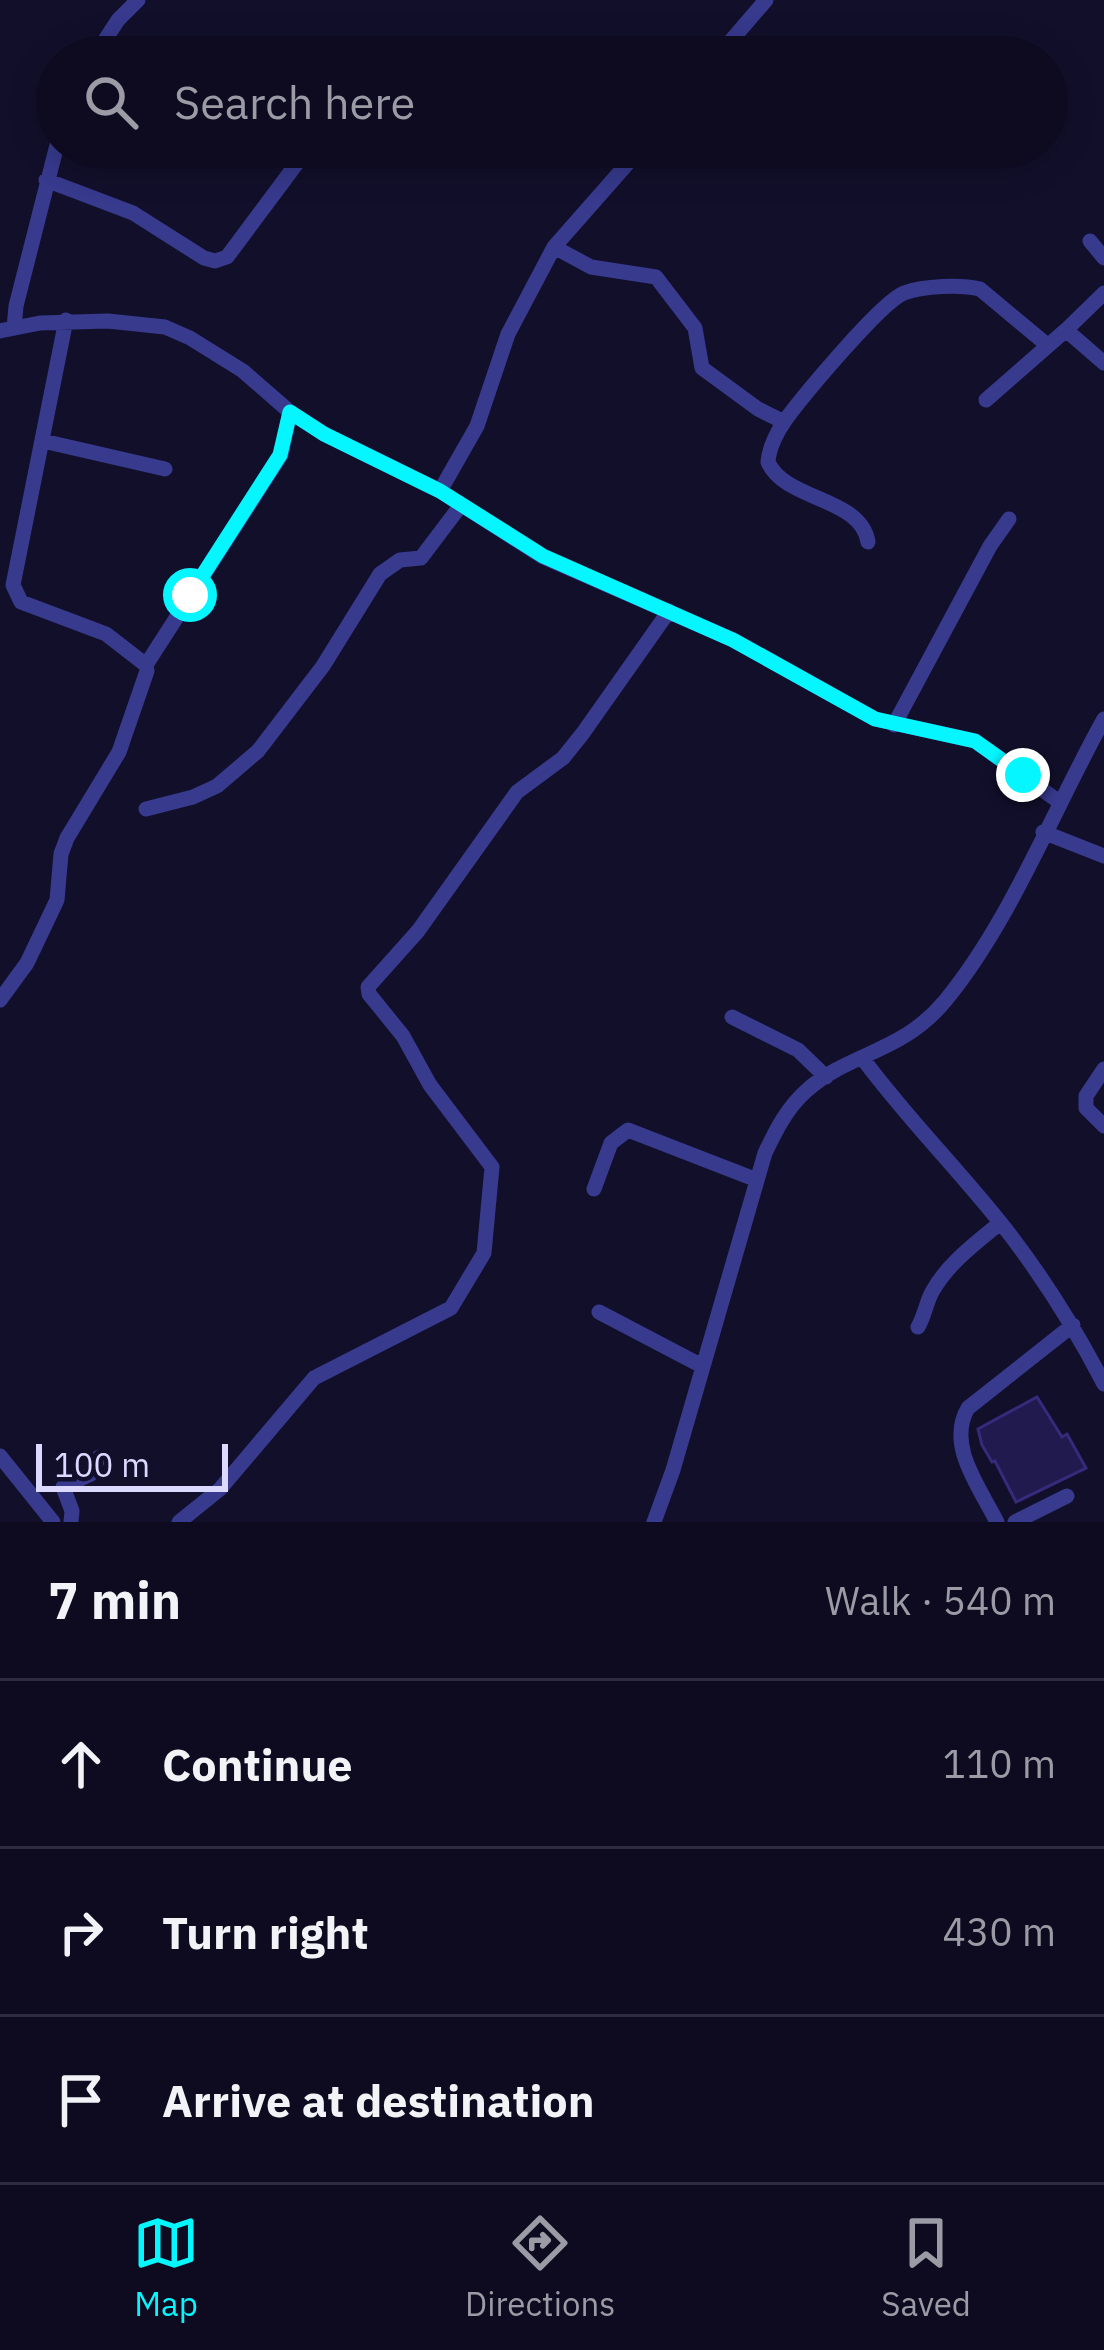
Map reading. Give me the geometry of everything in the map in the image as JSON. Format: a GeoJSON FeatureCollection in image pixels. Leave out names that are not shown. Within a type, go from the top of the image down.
{"type":"FeatureCollection","features":[{"type":"Feature","properties":{"kind":"street"},"geometry":{"type":"LineString","coordinates":[[735,36],[766,0]]}},
{"type":"Feature","properties":{"kind":"street"},"geometry":{"type":"LineString","coordinates":[[108,36],[136,1]]}},
{"type":"Feature","properties":{"kind":"street"},"geometry":{"type":"LineString","coordinates":[[50,168],[7,330],[66,320],[140,323],[190,338],[265,387],[290,412],[324,434],[440,491],[543,556],[733,640],[893,725],[975,741],[1058,802]]}},
{"type":"Feature","properties":{"kind":"street"},"geometry":{"type":"LineString","coordinates":[[46,180],[133,213],[215,262],[227,257],[293,168]]}},
{"type":"Feature","properties":{"kind":"street"},"geometry":{"type":"LineString","coordinates":[[440,491],[477,426],[508,334],[554,247],[624,168]]}},
{"type":"Feature","properties":{"kind":"street"},"geometry":{"type":"LineString","coordinates":[[1090,241],[1104,258]]}},
{"type":"Feature","properties":{"kind":"street"},"geometry":{"type":"LineString","coordinates":[[554,247],[591,267],[656,277],[694,328],[702,368],[758,410],[784,422]]}},
{"type":"Feature","properties":{"kind":"street"},"geometry":{"type":"LineString","coordinates":[[868,542],[858,520],[775,476],[768,453],[784,422],[892,300],[905,293],[980,289],[1046,344]]}},
{"type":"Feature","properties":{"kind":"street"},"geometry":{"type":"LineString","coordinates":[[986,400],[1104,293]]}},
{"type":"Feature","properties":{"kind":"street"},"geometry":{"type":"LineString","coordinates":[[66,320],[13,574],[16,596],[30,607],[106,634],[146,665]]}},
{"type":"Feature","properties":{"kind":"street"},"geometry":{"type":"LineString","coordinates":[[1066,330],[1104,364]]}},
{"type":"Feature","properties":{"kind":"street"},"geometry":{"type":"LineString","coordinates":[[0,1000],[27,963],[57,900],[67,838],[124,742],[146,665],[280,455],[290,412]]}},
{"type":"Feature","properties":{"kind":"street"},"geometry":{"type":"LineString","coordinates":[[43,441],[165,469]]}},
{"type":"Feature","properties":{"kind":"street"},"geometry":{"type":"LineString","coordinates":[[146,809],[193,797],[217,785],[258,751],[323,666],[380,574],[400,560],[421,558],[461,505]]}},
{"type":"Feature","properties":{"kind":"street"},"geometry":{"type":"LineString","coordinates":[[893,725],[990,546],[1009,520]]}},
{"type":"Feature","properties":{"kind":"street"},"geometry":{"type":"LineString","coordinates":[[179,1522],[231,1478],[314,1378],[451,1308],[484,1253],[492,1167],[430,1085],[368,987],[418,931],[517,792],[563,758],[583,734],[669,611]]}},
{"type":"Feature","properties":{"kind":"street"},"geometry":{"type":"LineString","coordinates":[[654,1522],[776,1129],[807,1090],[898,1043],[944,1002],[1000,917],[1104,719]]}},
{"type":"Feature","properties":{"kind":"street"},"geometry":{"type":"LineString","coordinates":[[1043,832],[1104,856]]}},
{"type":"Feature","properties":{"kind":"street"},"geometry":{"type":"LineString","coordinates":[[732,1017],[788,1043],[826,1077]]}},
{"type":"Feature","properties":{"kind":"street"},"geometry":{"type":"LineString","coordinates":[[863,1059],[1000,1222],[1072,1325],[1104,1384]]}},
{"type":"Feature","properties":{"kind":"street"},"geometry":{"type":"LineString","coordinates":[[1104,1069],[1086,1096],[1086,1108],[1104,1126]]}},
{"type":"Feature","properties":{"kind":"street"},"geometry":{"type":"LineString","coordinates":[[595,1189],[611,1143],[628,1130],[758,1180]]}},
{"type":"Feature","properties":{"kind":"street"},"geometry":{"type":"LineString","coordinates":[[918,1328],[928,1299],[947,1269],[1000,1222]]}},
{"type":"Feature","properties":{"kind":"street"},"geometry":{"type":"LineString","coordinates":[[599,1312],[702,1366]]}},
{"type":"Feature","properties":{"kind":"street"},"geometry":{"type":"LineString","coordinates":[[997,1522],[962,1449],[961,1420],[968,1408],[1072,1325]]}},
{"type":"Feature","properties":{"kind":"street"},"geometry":{"type":"LineString","coordinates":[[0,1456],[53,1522]]}},
{"type":"Feature","properties":{"kind":"street"},"geometry":{"type":"LineString","coordinates":[[71,1522],[72,1510],[63,1487],[92,1474],[99,1456]]}},
{"type":"Feature","properties":{"kind":"street"},"geometry":{"type":"LineString","coordinates":[[1015,1522],[1067,1496]]}},
{"type":"Feature","properties":{"kind":"building"},"geometry":{"type":"Polygon","coordinates":[[[1037,1397],[1062,1437],[1067,1434],[1086,1468],[1016,1502],[982,1445],[978,1429],[1037,1397]]]}},
{"type":"Feature","properties":{"kind":"route"},"geometry":{"type":"LineString","coordinates":[[190,595],[280,455],[290,412],[324,434],[440,491],[543,556],[733,640],[875,719],[975,741],[1023,775]]}}]}
